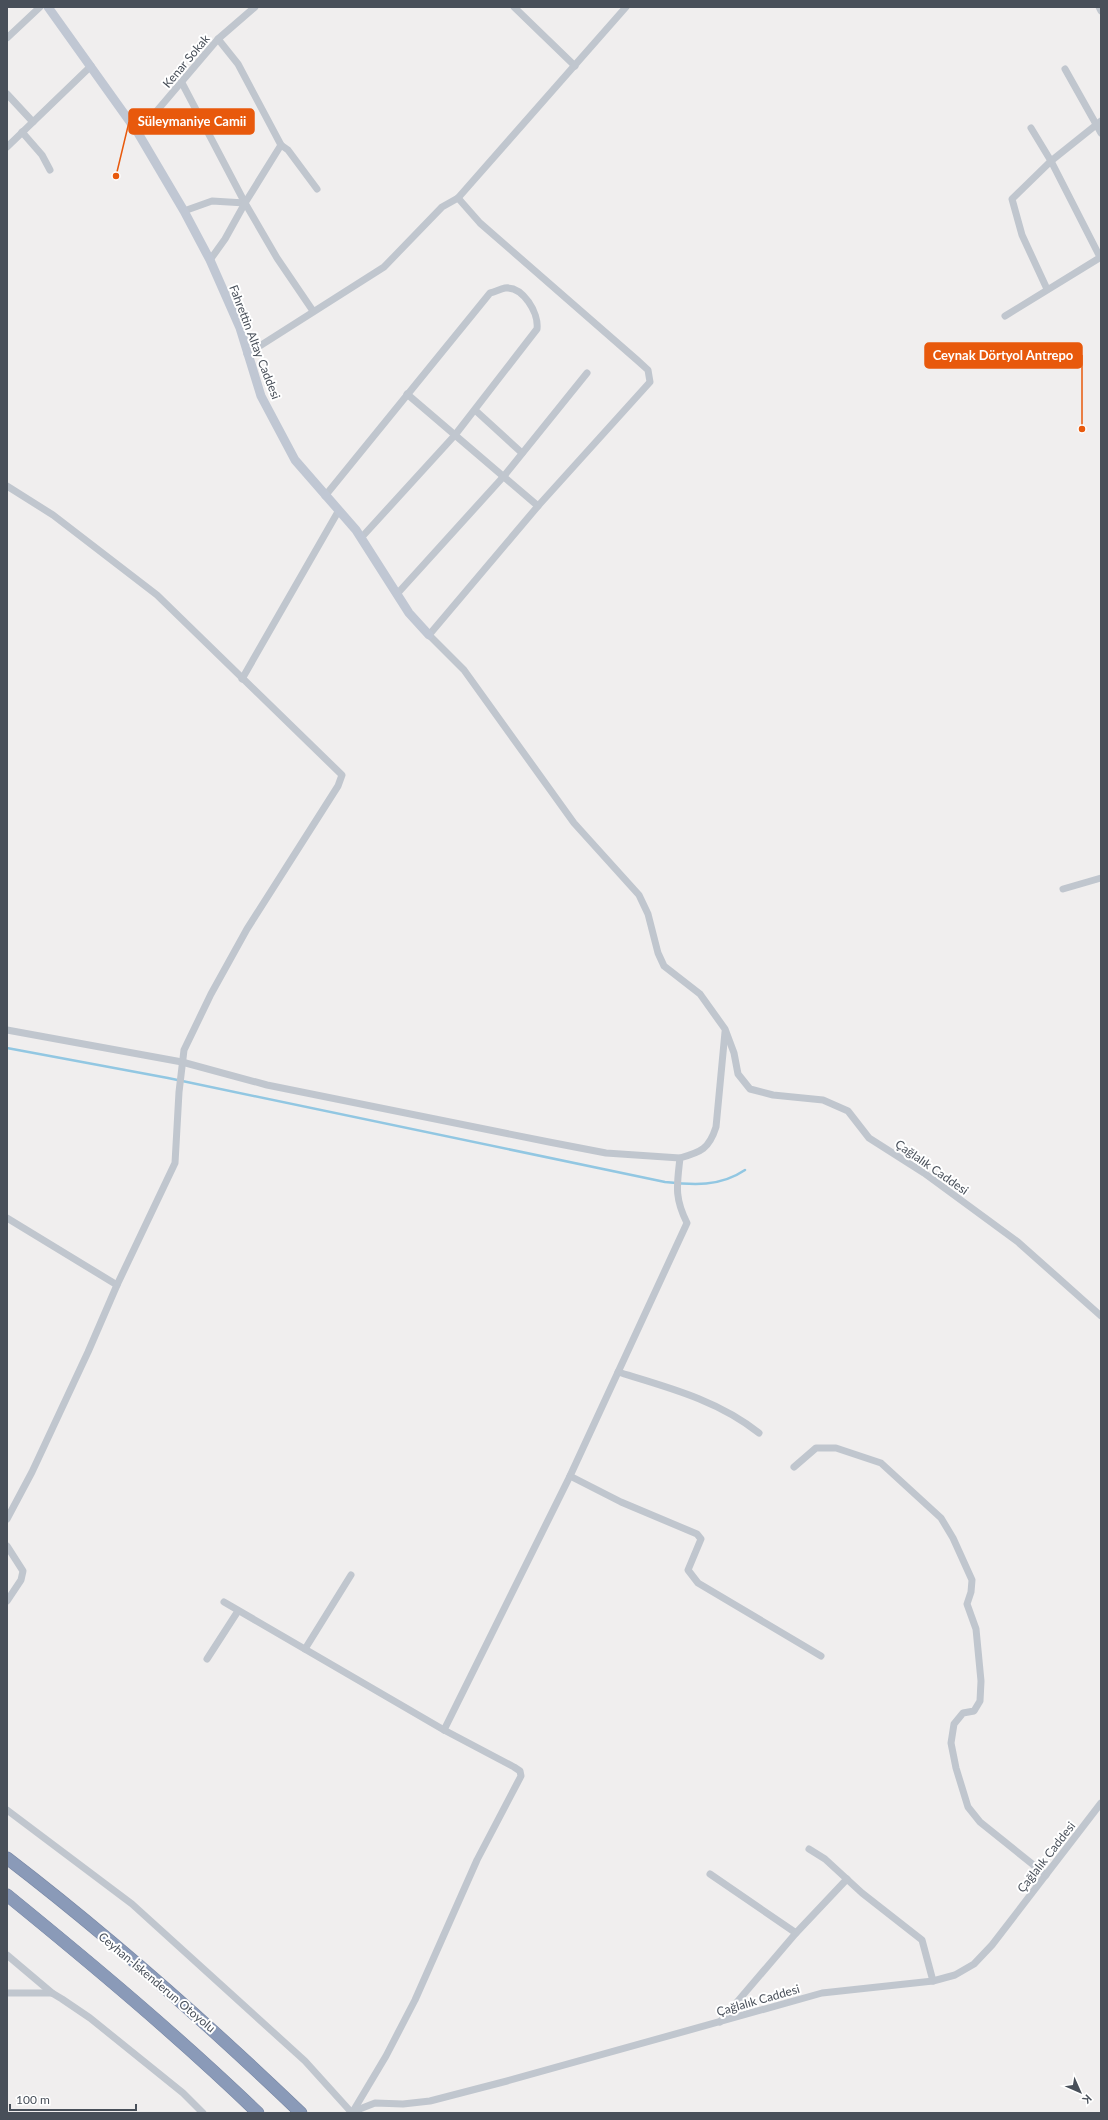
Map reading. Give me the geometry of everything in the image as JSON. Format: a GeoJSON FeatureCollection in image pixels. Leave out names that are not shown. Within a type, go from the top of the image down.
{"type":"FeatureCollection","features":[{"type":"Feature","properties":{"kind":"highway","name":"Ceyhan-İskenderun Otoyolu"},"geometry":{"type":"LineString","coordinates":[[7,1858],[128,1956],[221,2037],[301,2113]]}},
{"type":"Feature","properties":{"kind":"highway"},"geometry":{"type":"LineString","coordinates":[[7,1895],[110,1979],[184,2044],[258,2113]]}},
{"type":"Feature","properties":{"kind":"street"},"geometry":{"type":"LineString","coordinates":[[7,38],[40,7]]}},
{"type":"Feature","properties":{"kind":"street","name":"Fahrettin Altay Caddesi"},"geometry":{"type":"LineString","coordinates":[[48,7],[138,133],[184,211],[210,260],[241,332],[261,396],[295,460],[339,510],[361,538],[409,613],[429,635]]}},
{"type":"Feature","properties":{"kind":"street","name":"Kenar Sokak"},"geometry":{"type":"LineString","coordinates":[[138,133],[218,39],[255,7]]}},
{"type":"Feature","properties":{"kind":"street"},"geometry":{"type":"LineString","coordinates":[[514,7],[575,66]]}},
{"type":"Feature","properties":{"kind":"street"},"geometry":{"type":"LineString","coordinates":[[247,354],[384,267],[442,207],[458,198],[626,7]]}},
{"type":"Feature","properties":{"kind":"street"},"geometry":{"type":"LineString","coordinates":[[1099,7],[1101,11]]}},
{"type":"Feature","properties":{"kind":"street"},"geometry":{"type":"LineString","coordinates":[[218,39],[238,64],[281,145],[288,150],[317,189]]}},
{"type":"Feature","properties":{"kind":"street"},"geometry":{"type":"LineString","coordinates":[[7,147],[91,66]]}},
{"type":"Feature","properties":{"kind":"street"},"geometry":{"type":"LineString","coordinates":[[1065,69],[1099,123],[1101,133]]}},
{"type":"Feature","properties":{"kind":"street"},"geometry":{"type":"LineString","coordinates":[[182,83],[245,203],[277,258],[313,311]]}},
{"type":"Feature","properties":{"kind":"street"},"geometry":{"type":"LineString","coordinates":[[7,94],[33,122]]}},
{"type":"Feature","properties":{"kind":"street"},"geometry":{"type":"LineString","coordinates":[[1047,289],[1022,235],[1012,199],[1051,161],[1099,123]]}},
{"type":"Feature","properties":{"kind":"street"},"geometry":{"type":"LineString","coordinates":[[1005,316],[1100,257],[1051,161],[1031,128]]}},
{"type":"Feature","properties":{"kind":"street"},"geometry":{"type":"LineString","coordinates":[[22,132],[42,155],[50,170]]}},
{"type":"Feature","properties":{"kind":"street"},"geometry":{"type":"LineString","coordinates":[[210,260],[225,239],[245,203],[281,145]]}},
{"type":"Feature","properties":{"kind":"street"},"geometry":{"type":"LineString","coordinates":[[7,1030],[267,1085],[549,1142],[606,1152],[680,1158],[701,1152],[712,1139],[716,1127],[725,1029],[700,994],[664,966],[658,953],[648,914],[638,894],[574,823],[464,670],[429,635],[538,506],[650,382],[648,370],[480,223],[458,198]]}},
{"type":"Feature","properties":{"kind":"street"},"geometry":{"type":"LineString","coordinates":[[184,211],[212,201],[245,203]]}},
{"type":"Feature","properties":{"kind":"street"},"geometry":{"type":"LineString","coordinates":[[326,496],[490,293],[506,288],[518,292],[534,308],[538,322],[537,329],[455,435],[361,538]]}},
{"type":"Feature","properties":{"kind":"street"},"geometry":{"type":"LineString","coordinates":[[397,594],[504,476],[587,373]]}},
{"type":"Feature","properties":{"kind":"street"},"geometry":{"type":"LineString","coordinates":[[407,394],[538,506]]}},
{"type":"Feature","properties":{"kind":"street"},"geometry":{"type":"LineString","coordinates":[[475,410],[522,453]]}},
{"type":"Feature","properties":{"kind":"street"},"geometry":{"type":"LineString","coordinates":[[7,486],[53,515],[157,595],[342,775],[338,786],[247,929],[208,1001],[184,1050],[178,1092],[175,1164],[117,1285],[39,1458],[7,1519]]}},
{"type":"Feature","properties":{"kind":"street"},"geometry":{"type":"LineString","coordinates":[[242,679],[339,510]]}},
{"type":"Feature","properties":{"kind":"street"},"geometry":{"type":"LineString","coordinates":[[1063,889],[1101,878]]}},
{"type":"Feature","properties":{"kind":"street","name":"Çağlalık Caddesi"},"geometry":{"type":"LineString","coordinates":[[725,1029],[738,1074],[750,1088],[773,1095],[823,1100],[848,1111],[869,1138],[924,1173],[1018,1242],[1101,1316]]}},
{"type":"Feature","properties":{"kind":"street"},"geometry":{"type":"LineString","coordinates":[[444,1730],[570,1476],[687,1223],[679,1207],[677,1196],[680,1158]]}},
{"type":"Feature","properties":{"kind":"street"},"geometry":{"type":"LineString","coordinates":[[7,1218],[117,1285]]}},
{"type":"Feature","properties":{"kind":"street"},"geometry":{"type":"LineString","coordinates":[[618,1372],[683,1392],[721,1408],[741,1418],[759,1433]]}},
{"type":"Feature","properties":{"kind":"street"},"geometry":{"type":"LineString","coordinates":[[794,1467],[816,1448],[836,1448],[881,1463],[940,1518],[953,1538],[972,1580],[971,1592],[967,1604],[976,1629],[981,1681],[980,1701],[974,1711],[963,1713],[954,1724],[951,1743],[956,1768],[968,1807],[980,1822],[1046,1875]]}},
{"type":"Feature","properties":{"kind":"street"},"geometry":{"type":"LineString","coordinates":[[570,1476],[622,1502],[697,1534],[701,1539],[688,1570],[698,1583],[821,1656]]}},
{"type":"Feature","properties":{"kind":"street"},"geometry":{"type":"LineString","coordinates":[[7,1546],[23,1571],[21,1580],[7,1601]]}},
{"type":"Feature","properties":{"kind":"street"},"geometry":{"type":"LineString","coordinates":[[304,1650],[351,1575]]}},
{"type":"Feature","properties":{"kind":"street"},"geometry":{"type":"LineString","coordinates":[[7,1810],[132,1904],[305,2061],[355,2112],[416,2000],[477,1860],[521,1776],[520,1771],[444,1730],[304,1650],[224,1602]]}},
{"type":"Feature","properties":{"kind":"street"},"geometry":{"type":"LineString","coordinates":[[207,1659],[238,1611]]}},
{"type":"Feature","properties":{"kind":"street","name":"Çağlalık Caddesi"},"geometry":{"type":"LineString","coordinates":[[355,2112],[375,2103],[403,2104],[430,2101],[822,1993],[933,1981],[955,1975],[974,1964],[992,1945],[1101,1803]]}},
{"type":"Feature","properties":{"kind":"street"},"geometry":{"type":"LineString","coordinates":[[809,1849],[825,1859],[873,1902],[922,1940],[933,1981]]}},
{"type":"Feature","properties":{"kind":"street"},"geometry":{"type":"LineString","coordinates":[[710,1874],[796,1933]]}},
{"type":"Feature","properties":{"kind":"street"},"geometry":{"type":"LineString","coordinates":[[720,2022],[796,1933],[847,1879]]}},
{"type":"Feature","properties":{"kind":"street"},"geometry":{"type":"LineString","coordinates":[[7,1955],[52,1993],[90,2018],[183,2093],[203,2113]]}},
{"type":"Feature","properties":{"kind":"street"},"geometry":{"type":"LineString","coordinates":[[7,1993],[52,1993]]}},
{"type":"Feature","properties":{"kind":"waterway"},"geometry":{"type":"LineString","coordinates":[[7,1048],[168,1078],[665,1182],[706,1184],[736,1176],[745,1170]]}},
{"type":"Feature","properties":{"kind":"place","name":"Süleymaniye Camii"},"geometry":{"type":"Point","coordinates":[116,176]}},
{"type":"Feature","properties":{"kind":"place","name":"Ceynak Dörtyol Antrepo"},"geometry":{"type":"Point","coordinates":[1082,429]}}]}
